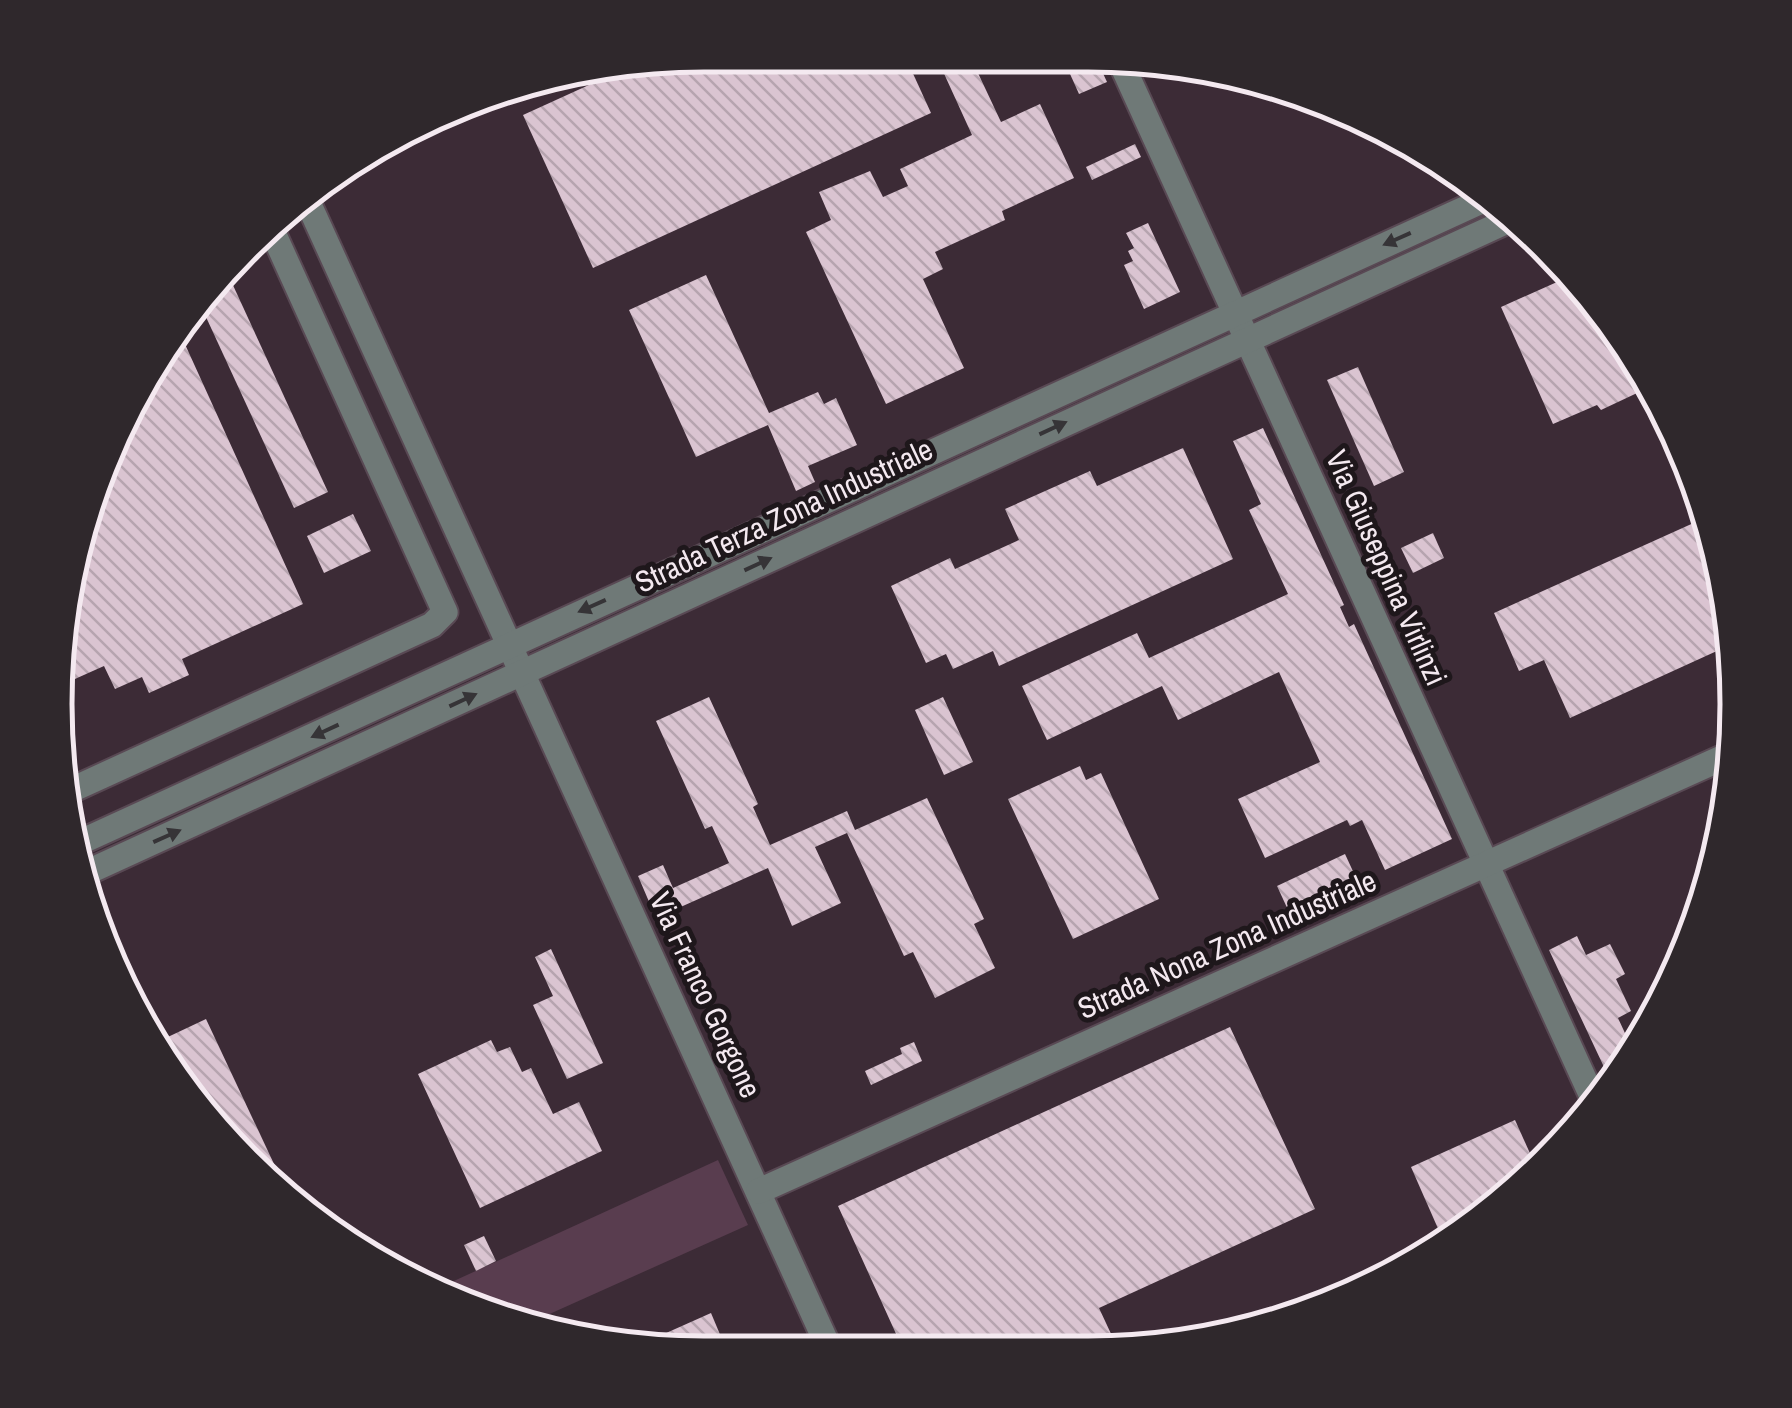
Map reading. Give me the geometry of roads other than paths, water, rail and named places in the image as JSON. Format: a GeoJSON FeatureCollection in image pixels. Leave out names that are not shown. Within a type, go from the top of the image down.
{"type":"FeatureCollection","features":[{"type":"Feature","properties":{"kind":"street","name":"Via Giuseppina Virlinzi"},"geometry":{"type":"LineString","coordinates":[[1126,74],[1588,1089]]}},
{"type":"Feature","properties":{"kind":"street","name":"Strada Terza Zona Industriale"},"geometry":{"type":"LineString","coordinates":[[88,840],[1474,204]]}},
{"type":"Feature","properties":{"kind":"street"},"geometry":{"type":"LineString","coordinates":[[311,210],[508,644]]}},
{"type":"Feature","properties":{"kind":"street","name":"Strada Terza Zona Industriale"},"geometry":{"type":"LineString","coordinates":[[94,868],[1499,225]]}},
{"type":"Feature","properties":{"kind":"street"},"geometry":{"type":"LineString","coordinates":[[78,786],[432,625],[445,612],[276,240]]}},
{"type":"Feature","properties":{"kind":"street","name":"Via Franco Gorgone"},"geometry":{"type":"LineString","coordinates":[[508,644],[824,1336]]}},
{"type":"Feature","properties":{"kind":"street","name":"Strada Nona Zona Industriale"},"geometry":{"type":"LineString","coordinates":[[759,1191],[1716,760]]}}]}
